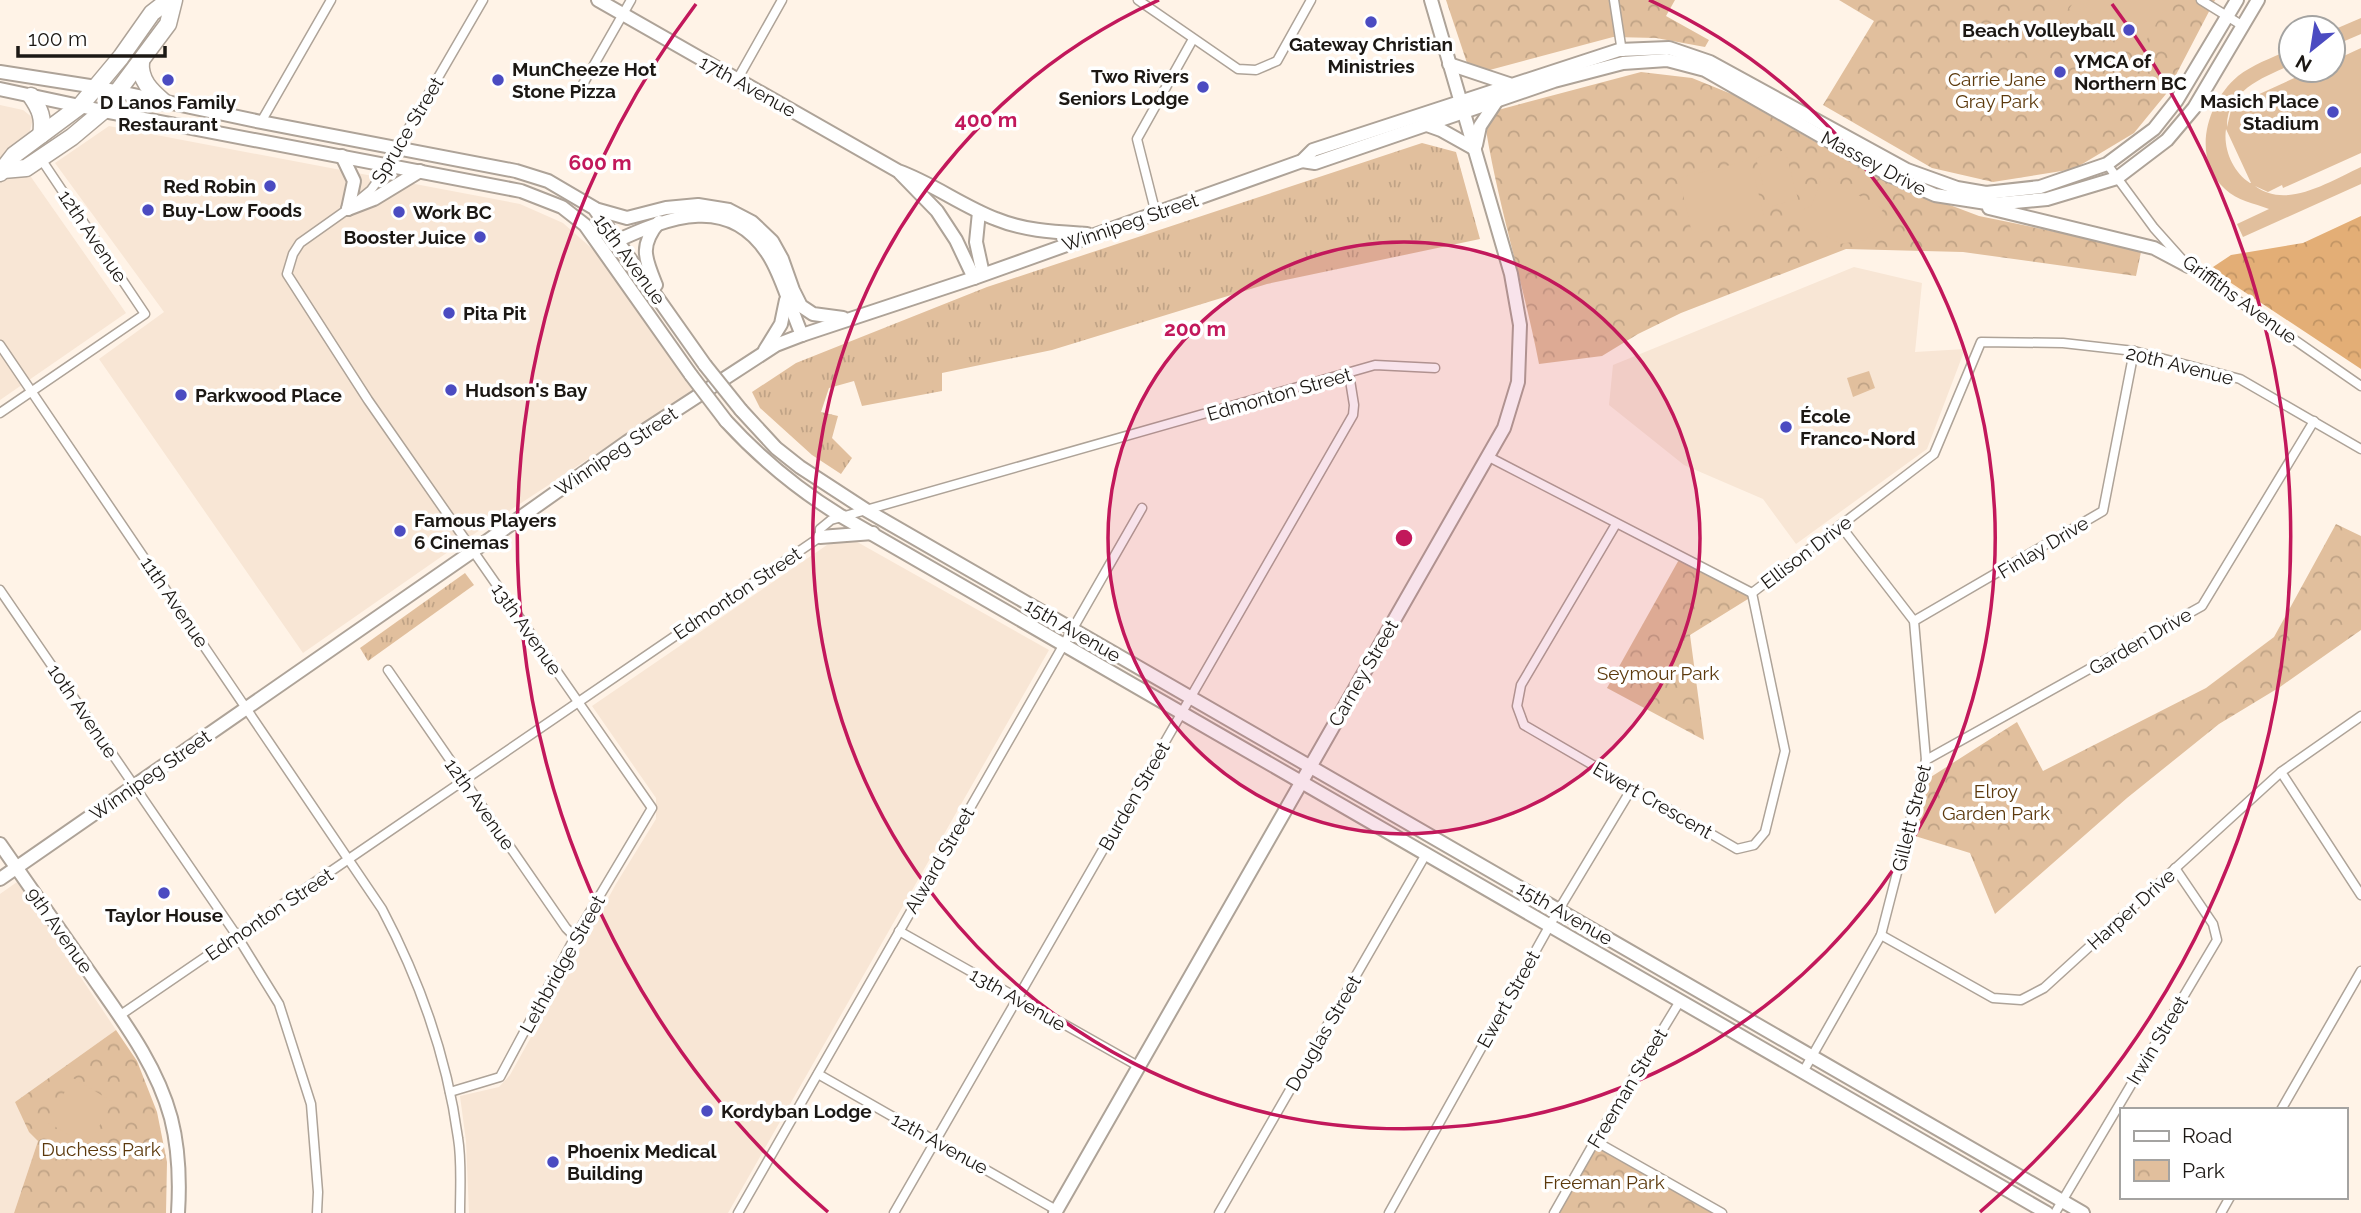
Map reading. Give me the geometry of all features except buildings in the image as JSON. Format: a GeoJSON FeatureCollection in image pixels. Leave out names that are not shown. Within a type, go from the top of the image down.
{"type":"FeatureCollection","features":[{"type":"Feature","properties":{"kind":"highway"},"geometry":{"type":"LineString","coordinates":[[2,171],[14,155],[80,106],[121,57],[152,13],[169,0]]}},
{"type":"Feature","properties":{"kind":"highway"},"geometry":{"type":"LineString","coordinates":[[2,171],[26,168],[103,111],[168,24],[174,0]]}},
{"type":"Feature","properties":{"kind":"highway"},"geometry":{"type":"LineString","coordinates":[[141,61],[140,72],[144,82],[164,102]]}},
{"type":"Feature","properties":{"kind":"highway"},"geometry":{"type":"LineString","coordinates":[[31,96],[40,108],[43,122],[41,135]]}},
{"type":"Feature","properties":{"kind":"street"},"geometry":{"type":"LineString","coordinates":[[261,122],[331,0]]}},
{"type":"Feature","properties":{"kind":"street","name":"Spruce Street"},"geometry":{"type":"LineString","coordinates":[[287,274],[293,254],[300,243],[371,190],[483,0]]}},
{"type":"Feature","properties":{"kind":"street","name":"17th Avenue"},"geometry":{"type":"LineString","coordinates":[[598,0],[898,171],[919,178],[979,212],[1030,229],[1094,235]]}},
{"type":"Feature","properties":{"kind":"street"},"geometry":{"type":"LineString","coordinates":[[579,91],[631,0]]}},
{"type":"Feature","properties":{"kind":"street"},"geometry":{"type":"LineString","coordinates":[[737,80],[782,0]]}},
{"type":"Feature","properties":{"kind":"street"},"geometry":{"type":"LineString","coordinates":[[1138,0],[1238,69],[1256,70],[1277,61],[1311,0]]}},
{"type":"Feature","properties":{"kind":"street"},"geometry":{"type":"LineString","coordinates":[[1431,0],[1462,106]]}},
{"type":"Feature","properties":{"kind":"street"},"geometry":{"type":"LineString","coordinates":[[1614,0],[1624,63]]}},
{"type":"Feature","properties":{"kind":"street"},"geometry":{"type":"LineString","coordinates":[[2201,0],[2243,26]]}},
{"type":"Feature","properties":{"kind":"street","name":"Massey Drive"},"geometry":{"type":"LineString","coordinates":[[1462,106],[1497,101],[1554,81],[1624,63],[1667,60],[1705,70],[1907,170],[1956,188],[1986,192],[2040,187],[2107,164],[2154,129],[2177,100],[2237,0]]}},
{"type":"Feature","properties":{"kind":"street","name":"Massey Drive"},"geometry":{"type":"LineString","coordinates":[[1462,106],[1510,84],[1621,50],[1669,48],[1710,62],[1889,175],[1935,195],[1993,204],[2047,199],[2116,178],[2168,140],[2194,108],[2258,0]]}},
{"type":"Feature","properties":{"kind":"street"},"geometry":{"type":"LineString","coordinates":[[1156,214],[1137,139],[1193,39]]}},
{"type":"Feature","properties":{"kind":"street"},"geometry":{"type":"LineString","coordinates":[[1449,64],[1510,84]]}},
{"type":"Feature","properties":{"kind":"street","name":"15th Avenue"},"geometry":{"type":"LineString","coordinates":[[0,72],[96,87],[527,174],[566,190],[594,208],[705,365],[741,410],[776,448],[825,485],[2083,1213]]}},
{"type":"Feature","properties":{"kind":"street","name":"15th Avenue"},"geometry":{"type":"LineString","coordinates":[[0,89],[521,191],[562,206],[585,225],[726,421],[788,480],[841,516],[2047,1213]]}},
{"type":"Feature","properties":{"kind":"street"},"geometry":{"type":"LineString","coordinates":[[1427,125],[1475,149],[1480,126],[1497,101]]}},
{"type":"Feature","properties":{"kind":"street","name":"Winnipeg Street"},"geometry":{"type":"LineString","coordinates":[[1302,161],[1315,163],[1427,125],[1462,106]]}},
{"type":"Feature","properties":{"kind":"street","name":"Winnipeg Street"},"geometry":{"type":"LineString","coordinates":[[0,878],[247,709],[627,442],[763,354],[802,335],[847,318],[979,276],[1302,161],[1313,150],[1462,106]]}},
{"type":"Feature","properties":{"kind":"street","name":"Carney Street"},"geometry":{"type":"LineString","coordinates":[[1058,1212],[1138,1066],[1504,428],[1518,382],[1520,325],[1511,274],[1462,106]]}},
{"type":"Feature","properties":{"kind":"street"},"geometry":{"type":"LineString","coordinates":[[342,156],[354,181],[348,209]]}},
{"type":"Feature","properties":{"kind":"street","name":"12th Avenue"},"geometry":{"type":"LineString","coordinates":[[31,391],[145,314],[41,159]]}},
{"type":"Feature","properties":{"kind":"street","name":"Griffiths Avenue"},"geometry":{"type":"LineString","coordinates":[[2107,164],[2154,228],[2188,265],[2361,386]]}},
{"type":"Feature","properties":{"kind":"street"},"geometry":{"type":"LineString","coordinates":[[348,209],[374,199],[420,171]]}},
{"type":"Feature","properties":{"kind":"street","name":"17th Avenue"},"geometry":{"type":"LineString","coordinates":[[898,171],[937,211],[979,276]]}},
{"type":"Feature","properties":{"kind":"street"},"geometry":{"type":"LineString","coordinates":[[1935,195],[2154,248],[2188,265]]}},
{"type":"Feature","properties":{"kind":"street"},"geometry":{"type":"LineString","coordinates":[[594,208],[627,218],[666,208],[698,205],[729,211],[752,222],[772,241],[801,306],[813,314],[847,318]]}},
{"type":"Feature","properties":{"kind":"street"},"geometry":{"type":"LineString","coordinates":[[979,212],[976,242],[979,276]]}},
{"type":"Feature","properties":{"kind":"street"},"geometry":{"type":"LineString","coordinates":[[601,248],[660,222],[697,214],[726,220],[747,231],[773,262],[802,335]]}},
{"type":"Feature","properties":{"kind":"street"},"geometry":{"type":"LineString","coordinates":[[660,222],[648,238],[645,253],[666,308]]}},
{"type":"Feature","properties":{"kind":"street","name":"13th Avenue"},"geometry":{"type":"LineString","coordinates":[[287,274],[368,400],[652,808]]}},
{"type":"Feature","properties":{"kind":"street"},"geometry":{"type":"LineString","coordinates":[[763,354],[781,324],[786,297]]}},
{"type":"Feature","properties":{"kind":"street","name":"Ellison Drive"},"geometry":{"type":"LineString","coordinates":[[1487,456],[1752,593],[1934,454],[1981,342]]}},
{"type":"Feature","properties":{"kind":"street","name":"20th Avenue"},"geometry":{"type":"LineString","coordinates":[[1981,342],[2063,343],[2134,351],[2240,379],[2361,449]]}},
{"type":"Feature","properties":{"kind":"street","name":"11th Avenue"},"geometry":{"type":"LineString","coordinates":[[0,345],[382,909],[421,989],[450,1091],[459,1140],[460,1213]]}},
{"type":"Feature","properties":{"kind":"street","name":"Finlay Drive"},"geometry":{"type":"LineString","coordinates":[[1914,621],[2103,511],[2134,351]]}},
{"type":"Feature","properties":{"kind":"street","name":"Edmonton Street"},"geometry":{"type":"LineString","coordinates":[[120,1016],[820,537],[820,529],[831,520],[1375,365],[1435,368]]}},
{"type":"Feature","properties":{"kind":"street","name":"Burden Street"},"geometry":{"type":"LineString","coordinates":[[894,1213],[1353,415],[1349,374]]}},
{"type":"Feature","properties":{"kind":"street"},"geometry":{"type":"LineString","coordinates":[[0,413],[31,391]]}},
{"type":"Feature","properties":{"kind":"street","name":"Garden Drive"},"geometry":{"type":"LineString","coordinates":[[1926,760],[2202,606],[2314,421]]}},
{"type":"Feature","properties":{"kind":"street","name":"Alward Street"},"geometry":{"type":"LineString","coordinates":[[738,1213],[1142,508]]}},
{"type":"Feature","properties":{"kind":"street","name":"Ewert Crescent"},"geometry":{"type":"LineString","coordinates":[[1616,524],[1521,685],[1517,706],[1524,725],[1737,849],[1754,845],[1765,832],[1785,751],[1752,593]]}},
{"type":"Feature","properties":{"kind":"street"},"geometry":{"type":"LineString","coordinates":[[1840,526],[1914,621]]}},
{"type":"Feature","properties":{"kind":"street"},"geometry":{"type":"LineString","coordinates":[[820,537],[873,533]]}},
{"type":"Feature","properties":{"kind":"street","name":"10th Avenue"},"geometry":{"type":"LineString","coordinates":[[0,590],[237,936],[278,1003],[311,1104],[318,1192],[317,1213]]}},
{"type":"Feature","properties":{"kind":"street","name":"Gillett Street"},"geometry":{"type":"LineString","coordinates":[[1803,1072],[1881,935],[1926,760],[1914,621]]}},
{"type":"Feature","properties":{"kind":"street","name":"12th Avenue"},"geometry":{"type":"LineString","coordinates":[[388,670],[566,928],[575,937]]}},
{"type":"Feature","properties":{"kind":"street","name":"Harper Drive"},"geometry":{"type":"LineString","coordinates":[[1881,935],[1993,999],[2021,1000],[2044,988],[2281,772],[2361,716]]}},
{"type":"Feature","properties":{"kind":"street"},"geometry":{"type":"LineString","coordinates":[[2281,772],[2361,895]]}},
{"type":"Feature","properties":{"kind":"street","name":"Ewert Street"},"geometry":{"type":"LineString","coordinates":[[1389,1213],[1558,909],[1633,788]]}},
{"type":"Feature","properties":{"kind":"street","name":"Lethbridge Street"},"geometry":{"type":"LineString","coordinates":[[450,1091],[499,1077],[575,937],[652,808]]}},
{"type":"Feature","properties":{"kind":"street","name":"9th Avenue"},"geometry":{"type":"LineString","coordinates":[[0,844],[120,1016],[157,1079],[170,1116],[179,1173],[178,1213]]}},
{"type":"Feature","properties":{"kind":"street","name":"Douglas Street"},"geometry":{"type":"LineString","coordinates":[[1219,1213],[1426,854]]}},
{"type":"Feature","properties":{"kind":"street","name":"Irwin Street"},"geometry":{"type":"LineString","coordinates":[[2055,1213],[2217,940],[2213,924],[2175,868]]}},
{"type":"Feature","properties":{"kind":"street","name":"13th Avenue"},"geometry":{"type":"LineString","coordinates":[[899,931],[1138,1066]]}},
{"type":"Feature","properties":{"kind":"street"},"geometry":{"type":"LineString","coordinates":[[2282,1108],[2361,971]]}},
{"type":"Feature","properties":{"kind":"street","name":"Freeman Street"},"geometry":{"type":"LineString","coordinates":[[1554,1213],[1680,1001]]}},
{"type":"Feature","properties":{"kind":"street","name":"12th Avenue"},"geometry":{"type":"LineString","coordinates":[[817,1074],[1058,1212]]}},
{"type":"Feature","properties":{"kind":"street"},"geometry":{"type":"LineString","coordinates":[[1595,1141],[1722,1213]]}},
{"type":"Feature","properties":{"kind":"shaded area"},"geometry":{"type":"Polygon","coordinates":[[[0,105],[23,110],[33,118],[30,131],[10,147],[126,313],[0,400],[0,105]]]}},
{"type":"Feature","properties":{"kind":"shaded area","name":"Parkwood Place"},"geometry":{"type":"Polygon","coordinates":[[[109,126],[520,204],[563,223],[597,253],[693,390],[471,536],[303,653],[99,359],[164,312],[55,163],[109,126]]]}},
{"type":"Feature","properties":{"kind":"shaded area","name":"École Franco-Nord"},"geometry":{"type":"Polygon","coordinates":[[[1854,267],[1922,283],[1915,352],[1965,349],[1927,449],[1796,544],[1763,499],[1684,465],[1609,405],[1613,365],[1854,267]]]}},
{"type":"Feature","properties":{"kind":"shaded area"},"geometry":{"type":"Polygon","coordinates":[[[843,534],[1049,650],[728,1213],[469,1213],[466,1141],[460,1096],[499,1087],[510,1075],[616,884],[656,819],[656,798],[592,706],[843,534]]]}},
{"type":"Feature","properties":{"kind":"shaded area"},"geometry":{"type":"Polygon","coordinates":[[[17,882],[116,1030],[15,1102],[38,1141],[14,1213],[0,1213],[0,894],[17,882]]]}},
{"type":"Feature","properties":{"kind":"green space"},"geometry":{"type":"Polygon","coordinates":[[[1446,0],[1675,0],[1666,16],[1709,40],[1705,47],[1656,38],[1613,37],[1471,75],[1446,0]]]}},
{"type":"Feature","properties":{"kind":"green space","name":"Carrie Jane Gray Park"},"geometry":{"type":"Polygon","coordinates":[[[1839,0],[2215,0],[2166,94],[2134,133],[2074,169],[1993,182],[1932,168],[1823,105],[1874,21],[1839,0]]]}},
{"type":"Feature","properties":{"kind":"green space","name":"Beach Volleyball"},"geometry":{"type":"Polygon","coordinates":[[[2075,0],[2170,0],[2140,51],[2069,9],[2075,0]]]}},
{"type":"Feature","properties":{"kind":"green space"},"geometry":{"type":"Polygon","coordinates":[[[2361,18],[2361,34],[2347,40],[2347,24],[2361,18]]]}},
{"type":"Feature","properties":{"kind":"green space"},"geometry":{"type":"Polygon","coordinates":[[[2361,48],[2361,153],[2283,188],[2282,185],[2268,192],[2255,186],[2267,193],[2294,194],[2308,191],[2361,167],[2361,184],[2243,237],[2237,224],[2269,209],[2235,196],[2214,176],[2208,162],[2207,131],[2211,115],[2227,87],[2244,72],[2277,55],[2277,72],[2259,80],[2240,95],[2228,114],[2227,127],[2231,110],[2245,104],[2244,101],[2281,84],[2347,84],[2347,54],[2361,48]],[[2226,129],[2230,159],[2251,183],[2226,129]]]}},
{"type":"Feature","properties":{"kind":"green space"},"geometry":{"type":"Polygon","coordinates":[[[1641,72],[1692,78],[1734,95],[1861,168],[1979,216],[2141,252],[2136,276],[1963,252],[1846,249],[1681,313],[1638,334],[1602,356],[1539,364],[1486,130],[1498,110],[1641,72]]]}},
{"type":"Feature","properties":{"kind":"green space"},"geometry":{"type":"Polygon","coordinates":[[[1422,143],[1456,152],[1480,239],[1267,284],[1052,350],[942,373],[942,391],[862,406],[854,381],[829,388],[821,412],[838,416],[832,438],[852,458],[841,474],[812,455],[760,408],[752,392],[796,363],[987,287],[1422,143]]]}},
{"type":"Feature","properties":{"kind":"green space"},"geometry":{"type":"Polygon","coordinates":[[[1785,150],[1798,199],[1769,207],[1756,158],[1785,150]]]}},
{"type":"Feature","properties":{"kind":"green space"},"geometry":{"type":"Polygon","coordinates":[[[1750,160],[1764,215],[1692,233],[1679,178],[1750,160]]]}},
{"type":"Feature","properties":{"kind":"green space"},"geometry":{"type":"Polygon","coordinates":[[[1828,177],[1850,190],[1853,185],[1861,189],[1858,195],[1883,209],[1866,240],[1840,244],[1817,231],[1802,228],[1799,219],[1802,210],[1811,206],[1821,181],[1828,177]]]}},
{"type":"Feature","properties":{"kind":"green space"},"geometry":{"type":"Polygon","coordinates":[[[2361,216],[2361,369],[2210,269],[2231,255],[2303,243],[2361,216]]]}},
{"type":"Feature","properties":{"kind":"green space"},"geometry":{"type":"Polygon","coordinates":[[[1869,371],[1875,388],[1853,397],[1847,378],[1869,371]]]}},
{"type":"Feature","properties":{"kind":"green space","name":"Elroy Garden Park"},"geometry":{"type":"Polygon","coordinates":[[[2336,524],[2361,536],[2361,630],[2280,687],[2219,724],[2127,798],[1995,914],[1970,853],[1902,832],[1912,789],[2017,722],[2043,771],[2206,688],[2274,637],[2336,524]]]}},
{"type":"Feature","properties":{"kind":"green space","name":"Seymour Park"},"geometry":{"type":"Polygon","coordinates":[[[1681,556],[1756,594],[1690,635],[1704,740],[1607,688],[1681,556]]]}},
{"type":"Feature","properties":{"kind":"green space"},"geometry":{"type":"Polygon","coordinates":[[[465,573],[474,585],[368,661],[360,648],[465,573]]]}},
{"type":"Feature","properties":{"kind":"green space","name":"Duchess Park"},"geometry":{"type":"Polygon","coordinates":[[[116,1030],[137,1061],[157,1112],[167,1162],[166,1213],[14,1213],[38,1141],[29,1132],[15,1102],[116,1030]]]}},
{"type":"Feature","properties":{"kind":"green space"},"geometry":{"type":"Polygon","coordinates":[[[73,1078],[113,1102],[88,1146],[47,1122],[73,1078]]]}},
{"type":"Feature","properties":{"kind":"green space","name":"Freeman Park"},"geometry":{"type":"Polygon","coordinates":[[[1592,1139],[1723,1213],[1551,1213],[1592,1139]]]}},
{"type":"Feature","properties":{"kind":"place","name":"Gateway Christian Ministries"},"geometry":{"type":"Point","coordinates":[1371,22]}},
{"type":"Feature","properties":{"kind":"place","name":"Beach Volleyball"},"geometry":{"type":"Point","coordinates":[2129,30]}},
{"type":"Feature","properties":{"kind":"place","name":"YMCA of Northern BC"},"geometry":{"type":"Point","coordinates":[2060,72]}},
{"type":"Feature","properties":{"kind":"place","name":"D Lanos Family Restaurant"},"geometry":{"type":"Point","coordinates":[168,80]}},
{"type":"Feature","properties":{"kind":"place","name":"MunCheeze Hot Stone Pizza"},"geometry":{"type":"Point","coordinates":[498,80]}},
{"type":"Feature","properties":{"kind":"place","name":"Two Rivers Seniors Lodge"},"geometry":{"type":"Point","coordinates":[1203,87]}},
{"type":"Feature","properties":{"kind":"place","name":"Masich Place Stadium"},"geometry":{"type":"Point","coordinates":[2333,112]}},
{"type":"Feature","properties":{"kind":"place","name":"Red Robin"},"geometry":{"type":"Point","coordinates":[270,186]}},
{"type":"Feature","properties":{"kind":"place","name":"Buy-Low Foods"},"geometry":{"type":"Point","coordinates":[148,210]}},
{"type":"Feature","properties":{"kind":"place","name":"Work BC"},"geometry":{"type":"Point","coordinates":[399,212]}},
{"type":"Feature","properties":{"kind":"place","name":"Booster Juice"},"geometry":{"type":"Point","coordinates":[480,237]}},
{"type":"Feature","properties":{"kind":"place","name":"Pita Pit"},"geometry":{"type":"Point","coordinates":[449,313]}},
{"type":"Feature","properties":{"kind":"place","name":"Hudson's Bay"},"geometry":{"type":"Point","coordinates":[451,390]}},
{"type":"Feature","properties":{"kind":"place","name":"Parkwood Place"},"geometry":{"type":"Point","coordinates":[181,395]}},
{"type":"Feature","properties":{"kind":"place","name":"École Franco-Nord"},"geometry":{"type":"Point","coordinates":[1786,427]}},
{"type":"Feature","properties":{"kind":"place","name":"Famous Players 6 Cinemas"},"geometry":{"type":"Point","coordinates":[400,531]}},
{"type":"Feature","properties":{"kind":"place","name":"Taylor House"},"geometry":{"type":"Point","coordinates":[164,893]}},
{"type":"Feature","properties":{"kind":"place","name":"Kordyban Lodge"},"geometry":{"type":"Point","coordinates":[707,1111]}},
{"type":"Feature","properties":{"kind":"place","name":"Phoenix Medical Building"},"geometry":{"type":"Point","coordinates":[553,1162]}}]}
